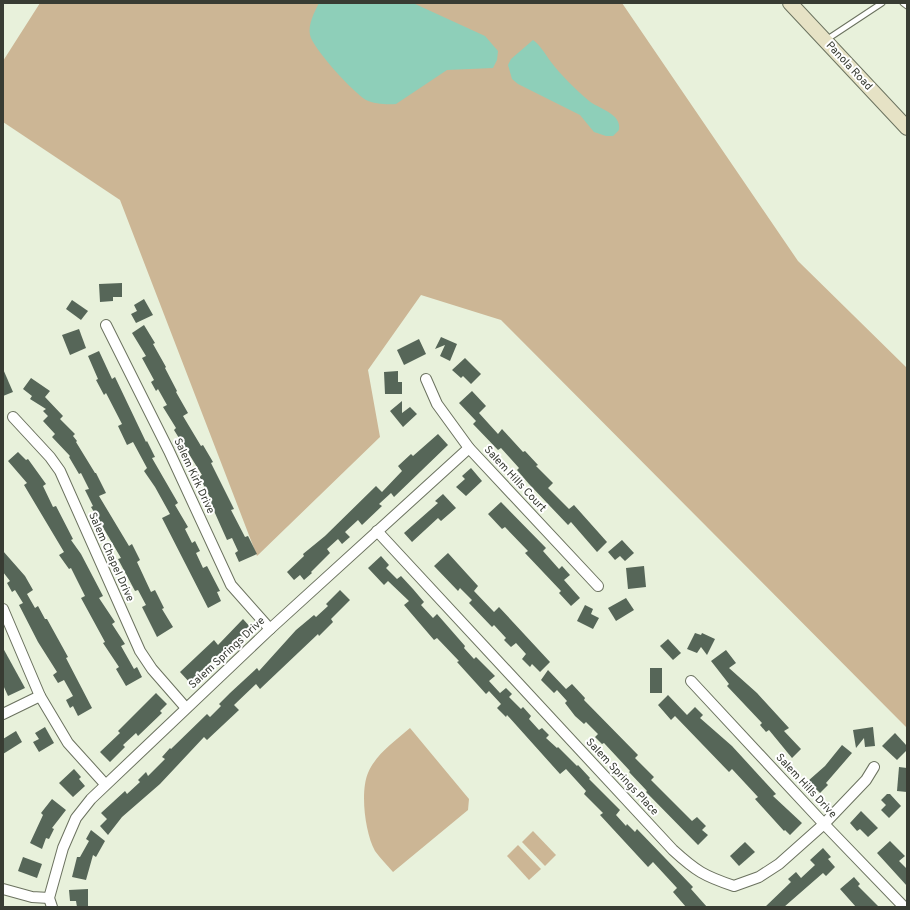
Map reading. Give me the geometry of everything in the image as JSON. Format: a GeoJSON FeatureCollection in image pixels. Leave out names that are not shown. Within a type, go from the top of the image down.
{"type":"FeatureCollection","features":[{"type":"Feature","properties":{"kind":"main road","name":"Panola Road"},"geometry":{"type":"LineString","coordinates":[[790,3],[907,128]]}},
{"type":"Feature","properties":{"kind":"street","name":"Salem Kirk Drive"},"geometry":{"type":"LineString","coordinates":[[106,325],[169,451],[231,585],[270,629]]}},
{"type":"Feature","properties":{"kind":"street","name":"Salem Hills Court"},"geometry":{"type":"LineString","coordinates":[[426,379],[437,404],[469,448],[598,586]]}},
{"type":"Feature","properties":{"kind":"street","name":"Salem Chapel Drive"},"geometry":{"type":"LineString","coordinates":[[13,417],[50,457],[60,472],[140,651],[152,669],[186,708]]}},
{"type":"Feature","properties":{"kind":"street","name":"Salem Springs Drive"},"geometry":{"type":"LineString","coordinates":[[51,903],[63,848],[76,818],[105,784],[270,629],[469,448]]}},
{"type":"Feature","properties":{"kind":"street","name":"Salem Springs Place"},"geometry":{"type":"LineString","coordinates":[[377,531],[673,850],[694,869],[708,878],[734,886],[759,876],[779,864],[824,824],[866,780],[874,767]]}},
{"type":"Feature","properties":{"kind":"street"},"geometry":{"type":"LineString","coordinates":[[3,609],[40,696],[68,743],[105,784]]}},
{"type":"Feature","properties":{"kind":"street","name":"Salem Hills Drive"},"geometry":{"type":"LineString","coordinates":[[691,681],[824,824],[904,907]]}},
{"type":"Feature","properties":{"kind":"street"},"geometry":{"type":"LineString","coordinates":[[3,714],[40,696]]}},
{"type":"Feature","properties":{"kind":"street"},"geometry":{"type":"LineString","coordinates":[[3,889],[51,903]]}},
{"type":"Feature","properties":{"kind":"lane"},"geometry":{"type":"LineString","coordinates":[[825,41],[882,3]]}},
{"type":"Feature","properties":{"kind":"lane"},"geometry":{"type":"LineString","coordinates":[[903,3],[907,6]]}},
{"type":"Feature","properties":{"kind":"shaded area"},"geometry":{"type":"Polygon","coordinates":[[[40,3],[622,3],[798,261],[907,368],[907,728],[501,320],[421,295],[368,370],[380,437],[257,556],[120,200],[3,122],[3,61],[40,3]]]}},
{"type":"Feature","properties":{"kind":"shaded area"},"geometry":{"type":"Polygon","coordinates":[[[410,728],[469,799],[468,810],[393,872],[377,854],[372,843],[366,823],[364,791],[371,766],[386,748],[410,728]]]}},
{"type":"Feature","properties":{"kind":"shaded area"},"geometry":{"type":"Polygon","coordinates":[[[533,831],[556,855],[545,866],[522,842],[533,831]]]}},
{"type":"Feature","properties":{"kind":"shaded area"},"geometry":{"type":"Polygon","coordinates":[[[518,845],[541,869],[529,880],[507,856],[518,845]]]}},
{"type":"Feature","properties":{"kind":"water"},"geometry":{"type":"Polygon","coordinates":[[[319,3],[413,3],[485,36],[498,51],[497,60],[493,68],[447,70],[396,104],[381,104],[369,101],[360,96],[344,80],[326,60],[313,42],[310,35],[310,27],[319,3]]]}},
{"type":"Feature","properties":{"kind":"water"},"geometry":{"type":"Polygon","coordinates":[[[533,40],[541,47],[551,62],[568,82],[588,100],[617,119],[619,130],[613,136],[606,136],[594,132],[580,115],[518,84],[512,79],[508,65],[511,59],[533,40]]]}},
{"type":"Feature","properties":{"kind":"building"},"geometry":{"type":"Polygon","coordinates":[[[122,283],[122,297],[113,297],[113,301],[100,302],[99,284],[122,283]]]}},
{"type":"Feature","properties":{"kind":"building"},"geometry":{"type":"Polygon","coordinates":[[[144,299],[153,315],[136,323],[131,314],[137,311],[134,305],[144,299]]]}},
{"type":"Feature","properties":{"kind":"building"},"geometry":{"type":"Polygon","coordinates":[[[72,300],[88,311],[81,320],[66,309],[72,300]]]}},
{"type":"Feature","properties":{"kind":"building"},"geometry":{"type":"Polygon","coordinates":[[[144,325],[155,343],[153,344],[166,367],[165,368],[177,391],[176,392],[188,413],[183,416],[201,446],[203,445],[213,462],[211,463],[234,509],[231,510],[245,537],[248,536],[257,554],[239,562],[235,553],[238,551],[232,538],[227,540],[210,502],[212,501],[199,476],[202,475],[174,430],[176,428],[163,407],[167,405],[158,389],[156,391],[151,382],[154,380],[142,358],[146,356],[132,333],[144,325]]]}},
{"type":"Feature","properties":{"kind":"building"},"geometry":{"type":"Polygon","coordinates":[[[79,329],[86,348],[70,355],[62,335],[79,329]]]}},
{"type":"Feature","properties":{"kind":"building"},"geometry":{"type":"Polygon","coordinates":[[[441,337],[457,344],[450,361],[440,356],[445,345],[435,349],[441,337]]]}},
{"type":"Feature","properties":{"kind":"building"},"geometry":{"type":"Polygon","coordinates":[[[419,339],[426,354],[404,365],[397,350],[419,339]]]}},
{"type":"Feature","properties":{"kind":"building"},"geometry":{"type":"Polygon","coordinates":[[[99,351],[112,379],[115,377],[146,442],[147,441],[155,457],[152,458],[178,503],[175,505],[188,527],[185,529],[192,543],[195,541],[200,551],[196,553],[203,568],[207,566],[220,591],[217,592],[221,601],[208,608],[162,518],[170,514],[144,471],[147,468],[133,442],[127,445],[118,426],[122,424],[106,393],[104,395],[96,380],[98,379],[88,356],[99,351]]]}},
{"type":"Feature","properties":{"kind":"building"},"geometry":{"type":"Polygon","coordinates":[[[465,358],[481,374],[471,384],[463,376],[461,378],[452,370],[465,358]]]}},
{"type":"Feature","properties":{"kind":"building"},"geometry":{"type":"Polygon","coordinates":[[[3,369],[13,392],[3,396],[3,369]]]}},
{"type":"Feature","properties":{"kind":"building"},"geometry":{"type":"Polygon","coordinates":[[[398,371],[398,382],[402,382],[402,394],[385,394],[384,372],[398,371]]]}},
{"type":"Feature","properties":{"kind":"building"},"geometry":{"type":"Polygon","coordinates":[[[31,378],[50,391],[45,397],[63,416],[60,419],[75,434],[73,436],[77,441],[76,442],[96,473],[106,493],[99,496],[129,546],[132,544],[140,560],[137,562],[151,592],[155,590],[164,608],[162,609],[173,627],[157,637],[142,607],[146,605],[138,590],[135,591],[118,559],[121,558],[91,507],[93,506],[85,490],[89,489],[81,473],[79,474],[69,457],[70,456],[52,437],[55,434],[43,421],[48,416],[43,411],[46,409],[30,399],[32,396],[23,389],[31,378]]]}},
{"type":"Feature","properties":{"kind":"building"},"geometry":{"type":"Polygon","coordinates":[[[472,391],[486,406],[479,413],[498,434],[502,429],[523,452],[525,451],[538,465],[536,466],[553,483],[548,488],[569,509],[574,505],[607,542],[597,552],[571,522],[568,525],[529,484],[517,470],[519,468],[501,448],[498,450],[473,424],[476,421],[459,403],[472,391]]]}},
{"type":"Feature","properties":{"kind":"building"},"geometry":{"type":"Polygon","coordinates":[[[402,401],[402,413],[410,407],[417,414],[403,427],[390,411],[402,401]]]}},
{"type":"Feature","properties":{"kind":"building"},"geometry":{"type":"Polygon","coordinates":[[[438,434],[448,445],[394,497],[391,493],[379,504],[382,506],[362,525],[358,520],[345,532],[350,537],[342,544],[338,539],[327,549],[330,553],[311,572],[312,573],[304,580],[300,575],[294,580],[287,572],[304,556],[303,554],[325,536],[376,486],[382,492],[402,471],[398,466],[411,454],[413,456],[438,434]]]}},
{"type":"Feature","properties":{"kind":"building"},"geometry":{"type":"Polygon","coordinates":[[[18,452],[26,460],[28,459],[46,484],[43,486],[53,507],[56,506],[73,539],[71,540],[81,554],[103,596],[99,598],[115,622],[112,624],[125,644],[121,646],[134,669],[137,667],[142,677],[126,686],[116,669],[119,667],[103,643],[105,642],[81,598],[85,596],[71,568],[69,569],[59,555],[64,552],[24,485],[27,483],[8,461],[18,452]]]}},
{"type":"Feature","properties":{"kind":"building"},"geometry":{"type":"Polygon","coordinates":[[[471,468],[482,481],[466,496],[456,487],[465,479],[462,476],[471,468]]]}},
{"type":"Feature","properties":{"kind":"building"},"geometry":{"type":"Polygon","coordinates":[[[443,494],[456,508],[441,521],[438,518],[412,542],[404,533],[438,503],[435,501],[443,494]]]}},
{"type":"Feature","properties":{"kind":"building"},"geometry":{"type":"Polygon","coordinates":[[[501,502],[546,548],[543,551],[559,569],[562,566],[570,575],[564,580],[580,598],[571,606],[559,593],[561,591],[525,553],[528,551],[505,527],[502,529],[488,514],[501,502]]]}},
{"type":"Feature","properties":{"kind":"building"},"geometry":{"type":"Polygon","coordinates":[[[622,540],[634,553],[625,561],[620,556],[615,560],[608,552],[622,540]]]}},
{"type":"Feature","properties":{"kind":"building"},"geometry":{"type":"Polygon","coordinates":[[[3,551],[25,576],[33,590],[27,594],[35,608],[38,606],[45,619],[47,619],[68,657],[66,658],[92,708],[78,716],[73,706],[70,708],[66,700],[73,696],[64,680],[58,683],[53,675],[57,672],[38,642],[19,605],[23,603],[15,590],[12,592],[7,583],[10,581],[3,572],[3,551]]]}},
{"type":"Feature","properties":{"kind":"building"},"geometry":{"type":"Polygon","coordinates":[[[448,553],[478,586],[474,591],[494,612],[499,607],[550,662],[540,672],[532,664],[530,667],[522,659],[526,654],[516,643],[511,647],[504,640],[506,638],[494,625],[492,627],[469,603],[472,600],[460,588],[458,591],[434,566],[448,553]]]}},
{"type":"Feature","properties":{"kind":"building"},"geometry":{"type":"Polygon","coordinates":[[[381,556],[389,565],[386,568],[397,579],[401,576],[424,602],[421,605],[433,618],[437,614],[465,646],[464,648],[474,659],[476,657],[495,676],[489,681],[500,693],[506,688],[512,694],[509,697],[521,709],[523,707],[531,716],[529,719],[539,730],[542,728],[549,735],[546,738],[557,748],[558,747],[577,766],[578,765],[590,778],[589,779],[620,810],[616,815],[626,826],[627,824],[635,832],[637,829],[693,887],[691,889],[707,907],[686,907],[673,892],[677,888],[653,862],[648,867],[600,815],[603,813],[584,794],[586,791],[566,769],[560,774],[507,715],[506,717],[497,708],[501,704],[489,691],[486,694],[457,662],[459,661],[437,638],[434,640],[404,605],[409,601],[388,581],[384,585],[368,568],[381,556]]]}},
{"type":"Feature","properties":{"kind":"building"},"geometry":{"type":"Polygon","coordinates":[[[644,566],[646,587],[628,589],[626,568],[644,566]]]}},
{"type":"Feature","properties":{"kind":"building"},"geometry":{"type":"Polygon","coordinates":[[[340,590],[350,600],[331,619],[333,622],[319,636],[318,634],[260,689],[256,684],[234,705],[239,710],[207,740],[204,737],[160,784],[122,817],[108,835],[100,826],[107,819],[101,813],[125,791],[127,794],[140,782],[138,780],[146,772],[148,776],[165,759],[162,757],[170,748],[171,749],[207,714],[210,717],[221,706],[219,704],[230,693],[257,668],[259,671],[296,630],[314,615],[316,617],[328,606],[326,604],[340,590]]]}},
{"type":"Feature","properties":{"kind":"building"},"geometry":{"type":"Polygon","coordinates":[[[626,598],[634,610],[616,621],[608,608],[626,598]]]}},
{"type":"Feature","properties":{"kind":"building"},"geometry":{"type":"Polygon","coordinates":[[[585,605],[593,609],[591,614],[599,618],[593,629],[577,621],[585,605]]]}},
{"type":"Feature","properties":{"kind":"building"},"geometry":{"type":"Polygon","coordinates":[[[243,619],[251,628],[218,661],[215,658],[198,674],[200,677],[192,685],[180,672],[214,640],[218,645],[243,619]]]}},
{"type":"Feature","properties":{"kind":"building"},"geometry":{"type":"Polygon","coordinates":[[[695,633],[701,635],[702,633],[715,639],[707,655],[701,647],[697,653],[687,649],[695,633]]]}},
{"type":"Feature","properties":{"kind":"building"},"geometry":{"type":"Polygon","coordinates":[[[668,639],[681,653],[673,660],[660,646],[668,639]]]}},
{"type":"Feature","properties":{"kind":"building"},"geometry":{"type":"Polygon","coordinates":[[[3,648],[25,688],[8,696],[3,685],[3,648]]]}},
{"type":"Feature","properties":{"kind":"building"},"geometry":{"type":"Polygon","coordinates":[[[726,650],[736,663],[729,668],[757,693],[789,728],[784,731],[801,749],[792,758],[769,730],[766,732],[760,725],[762,723],[727,686],[729,684],[711,661],[726,650]]]}},
{"type":"Feature","properties":{"kind":"building"},"geometry":{"type":"Polygon","coordinates":[[[650,668],[662,668],[662,693],[650,693],[650,668]]]}},
{"type":"Feature","properties":{"kind":"building"},"geometry":{"type":"Polygon","coordinates":[[[548,670],[566,689],[572,684],[585,698],[584,700],[638,755],[635,758],[654,777],[651,780],[692,821],[697,817],[706,826],[702,830],[708,835],[698,845],[646,792],[647,791],[629,772],[630,771],[604,743],[602,744],[595,737],[598,734],[586,722],[584,724],[575,716],[565,703],[567,701],[557,690],[554,693],[541,680],[548,670]]]}},
{"type":"Feature","properties":{"kind":"building"},"geometry":{"type":"Polygon","coordinates":[[[156,693],[167,704],[160,711],[162,713],[138,736],[136,733],[123,745],[125,747],[110,762],[100,752],[120,733],[118,731],[156,693]]]}},
{"type":"Feature","properties":{"kind":"building"},"geometry":{"type":"Polygon","coordinates":[[[668,695],[687,715],[695,707],[703,715],[700,718],[732,746],[776,794],[773,796],[802,823],[790,835],[785,830],[784,831],[755,799],[758,797],[732,769],[729,772],[675,716],[671,720],[658,705],[668,695]]]}},
{"type":"Feature","properties":{"kind":"building"},"geometry":{"type":"Polygon","coordinates":[[[45,727],[54,743],[39,752],[33,742],[39,739],[35,733],[45,727]]]}},
{"type":"Feature","properties":{"kind":"building"},"geometry":{"type":"Polygon","coordinates":[[[873,727],[875,746],[865,747],[864,738],[856,748],[853,730],[873,727]]]}},
{"type":"Feature","properties":{"kind":"building"},"geometry":{"type":"Polygon","coordinates":[[[16,731],[22,742],[3,754],[3,739],[16,731]]]}},
{"type":"Feature","properties":{"kind":"building"},"geometry":{"type":"Polygon","coordinates":[[[895,733],[907,746],[907,750],[897,760],[882,746],[895,733]]]}},
{"type":"Feature","properties":{"kind":"building"},"geometry":{"type":"Polygon","coordinates":[[[842,745],[852,753],[826,783],[828,785],[820,793],[808,781],[825,766],[842,745]]]}},
{"type":"Feature","properties":{"kind":"building"},"geometry":{"type":"Polygon","coordinates":[[[899,767],[907,768],[907,792],[897,791],[899,767]]]}},
{"type":"Feature","properties":{"kind":"building"},"geometry":{"type":"Polygon","coordinates":[[[74,769],[81,777],[79,779],[85,786],[73,797],[59,783],[74,769]]]}},
{"type":"Feature","properties":{"kind":"building"},"geometry":{"type":"Polygon","coordinates":[[[887,794],[890,794],[901,806],[889,818],[881,810],[886,805],[881,800],[887,794]]]}},
{"type":"Feature","properties":{"kind":"building"},"geometry":{"type":"Polygon","coordinates":[[[52,799],[66,810],[52,828],[54,829],[49,839],[46,838],[42,849],[30,843],[43,815],[41,813],[52,799]]]}},
{"type":"Feature","properties":{"kind":"building"},"geometry":{"type":"Polygon","coordinates":[[[861,811],[878,828],[868,837],[860,829],[857,831],[850,823],[861,811]]]}},
{"type":"Feature","properties":{"kind":"building"},"geometry":{"type":"Polygon","coordinates":[[[91,830],[105,841],[96,857],[93,855],[86,880],[72,877],[77,857],[80,857],[89,841],[86,839],[91,830]]]}},
{"type":"Feature","properties":{"kind":"building"},"geometry":{"type":"Polygon","coordinates":[[[890,841],[905,856],[899,861],[907,869],[907,886],[877,853],[890,841]]]}},
{"type":"Feature","properties":{"kind":"building"},"geometry":{"type":"Polygon","coordinates":[[[745,842],[755,852],[739,866],[730,856],[745,842]]]}},
{"type":"Feature","properties":{"kind":"building"},"geometry":{"type":"Polygon","coordinates":[[[823,848],[831,857],[828,859],[835,867],[826,876],[823,873],[784,907],[765,907],[791,882],[788,879],[796,872],[801,878],[815,865],[810,860],[823,848]]]}},
{"type":"Feature","properties":{"kind":"building"},"geometry":{"type":"Polygon","coordinates":[[[23,857],[42,864],[37,878],[18,871],[23,857]]]}},
{"type":"Feature","properties":{"kind":"building"},"geometry":{"type":"Polygon","coordinates":[[[854,877],[860,884],[858,886],[879,907],[856,907],[840,889],[854,877]]]}},
{"type":"Feature","properties":{"kind":"building"},"geometry":{"type":"Polygon","coordinates":[[[88,889],[88,907],[77,907],[76,901],[70,901],[69,890],[88,889]]]}}]}
